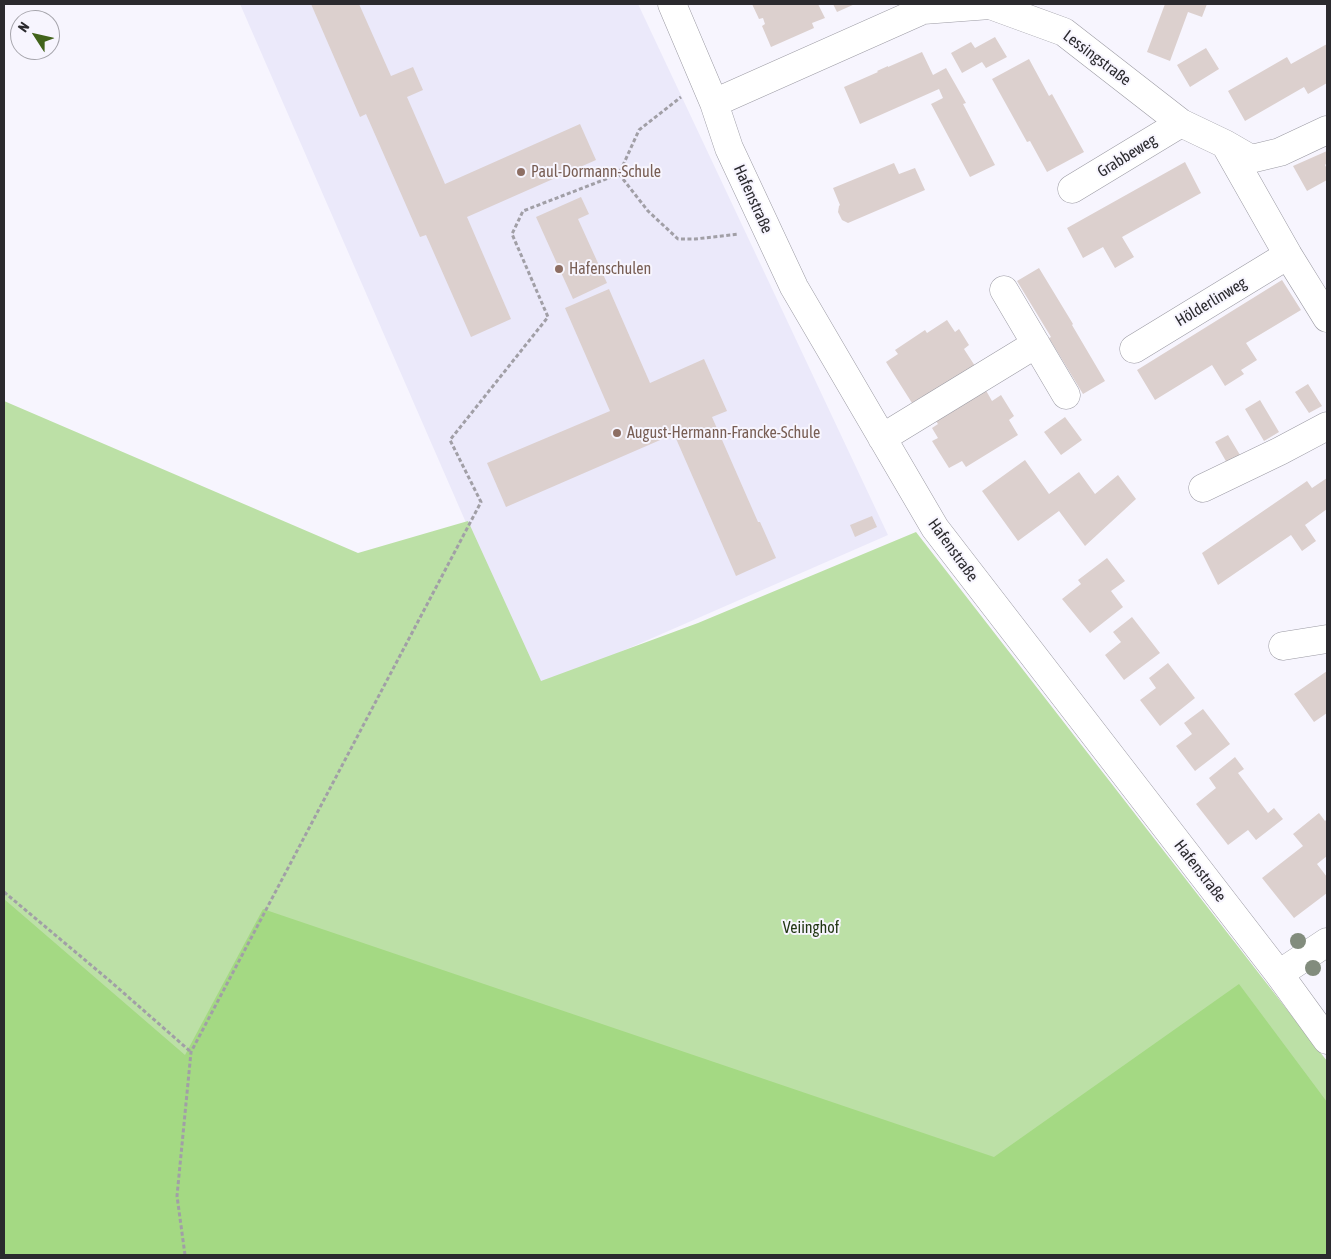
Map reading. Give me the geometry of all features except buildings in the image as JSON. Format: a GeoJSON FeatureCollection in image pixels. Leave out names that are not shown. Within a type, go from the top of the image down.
{"type":"FeatureCollection","features":[{"type":"Feature","properties":{"kind":"street","name":"Hafenstraße"},"geometry":{"type":"LineString","coordinates":[[672,4],[714,103],[730,148],[794,287],[935,528],[1279,974],[1327,1040]]}},
{"type":"Feature","properties":{"kind":"street","name":"Lessingstraße"},"geometry":{"type":"LineString","coordinates":[[714,103],[923,10],[990,5],[1064,32],[1181,123],[1251,158],[1280,152],[1327,130]]}},
{"type":"Feature","properties":{"kind":"street","name":"Grabbeweg"},"geometry":{"type":"LineString","coordinates":[[1072,189],[1181,123]]}},
{"type":"Feature","properties":{"kind":"street"},"geometry":{"type":"LineString","coordinates":[[1225,144],[1288,255],[1327,318]]}},
{"type":"Feature","properties":{"kind":"street","name":"Hölderlinweg"},"geometry":{"type":"LineString","coordinates":[[1134,349],[1288,255]]}},
{"type":"Feature","properties":{"kind":"street"},"geometry":{"type":"LineString","coordinates":[[1004,290],[1066,395]]}},
{"type":"Feature","properties":{"kind":"street"},"geometry":{"type":"LineString","coordinates":[[882,438],[1036,344]]}},
{"type":"Feature","properties":{"kind":"street"},"geometry":{"type":"LineString","coordinates":[[1203,488],[1327,426]]}},
{"type":"Feature","properties":{"kind":"street"},"geometry":{"type":"LineString","coordinates":[[1283,646],[1327,638]]}},
{"type":"Feature","properties":{"kind":"street"},"geometry":{"type":"LineString","coordinates":[[1279,974],[1327,942]]}},
{"type":"Feature","properties":{"kind":"path"},"geometry":{"type":"LineString","coordinates":[[185,1255],[177,1196],[191,1052],[481,502],[450,440],[548,317],[512,234],[523,211],[619,174],[639,130],[678,100],[699,70]]}},
{"type":"Feature","properties":{"kind":"path"},"geometry":{"type":"LineString","coordinates":[[619,174],[648,211],[678,239],[724,237],[767,231]]}},
{"type":"Feature","properties":{"kind":"path"},"geometry":{"type":"LineString","coordinates":[[4,892],[191,1052]]}},
{"type":"Feature","properties":{"kind":"shaded area","name":"Hafenschulen"},"geometry":{"type":"Polygon","coordinates":[[[240,4],[638,4],[888,535],[538,688],[240,4]]]}},
{"type":"Feature","properties":{"kind":"green space","name":"Veiinghof"},"geometry":{"type":"Polygon","coordinates":[[[4,401],[358,553],[468,521],[541,681],[698,623],[916,532],[1327,1061],[1327,1255],[4,1255],[4,401]]]}},
{"type":"Feature","properties":{"kind":"green space"},"geometry":{"type":"Polygon","coordinates":[[[4,899],[185,1055],[263,909],[994,1157],[1239,984],[1327,1102],[1327,1255],[4,1255],[4,899]]]}},
{"type":"Feature","properties":{"kind":"place","name":"Paul-Dormann-Schule"},"geometry":{"type":"Point","coordinates":[521,172]}},
{"type":"Feature","properties":{"kind":"place","name":"Hafenschulen"},"geometry":{"type":"Point","coordinates":[559,269]}},
{"type":"Feature","properties":{"kind":"place","name":"August-Hermann-Francke-Schule"},"geometry":{"type":"Point","coordinates":[617,433]}}]}
